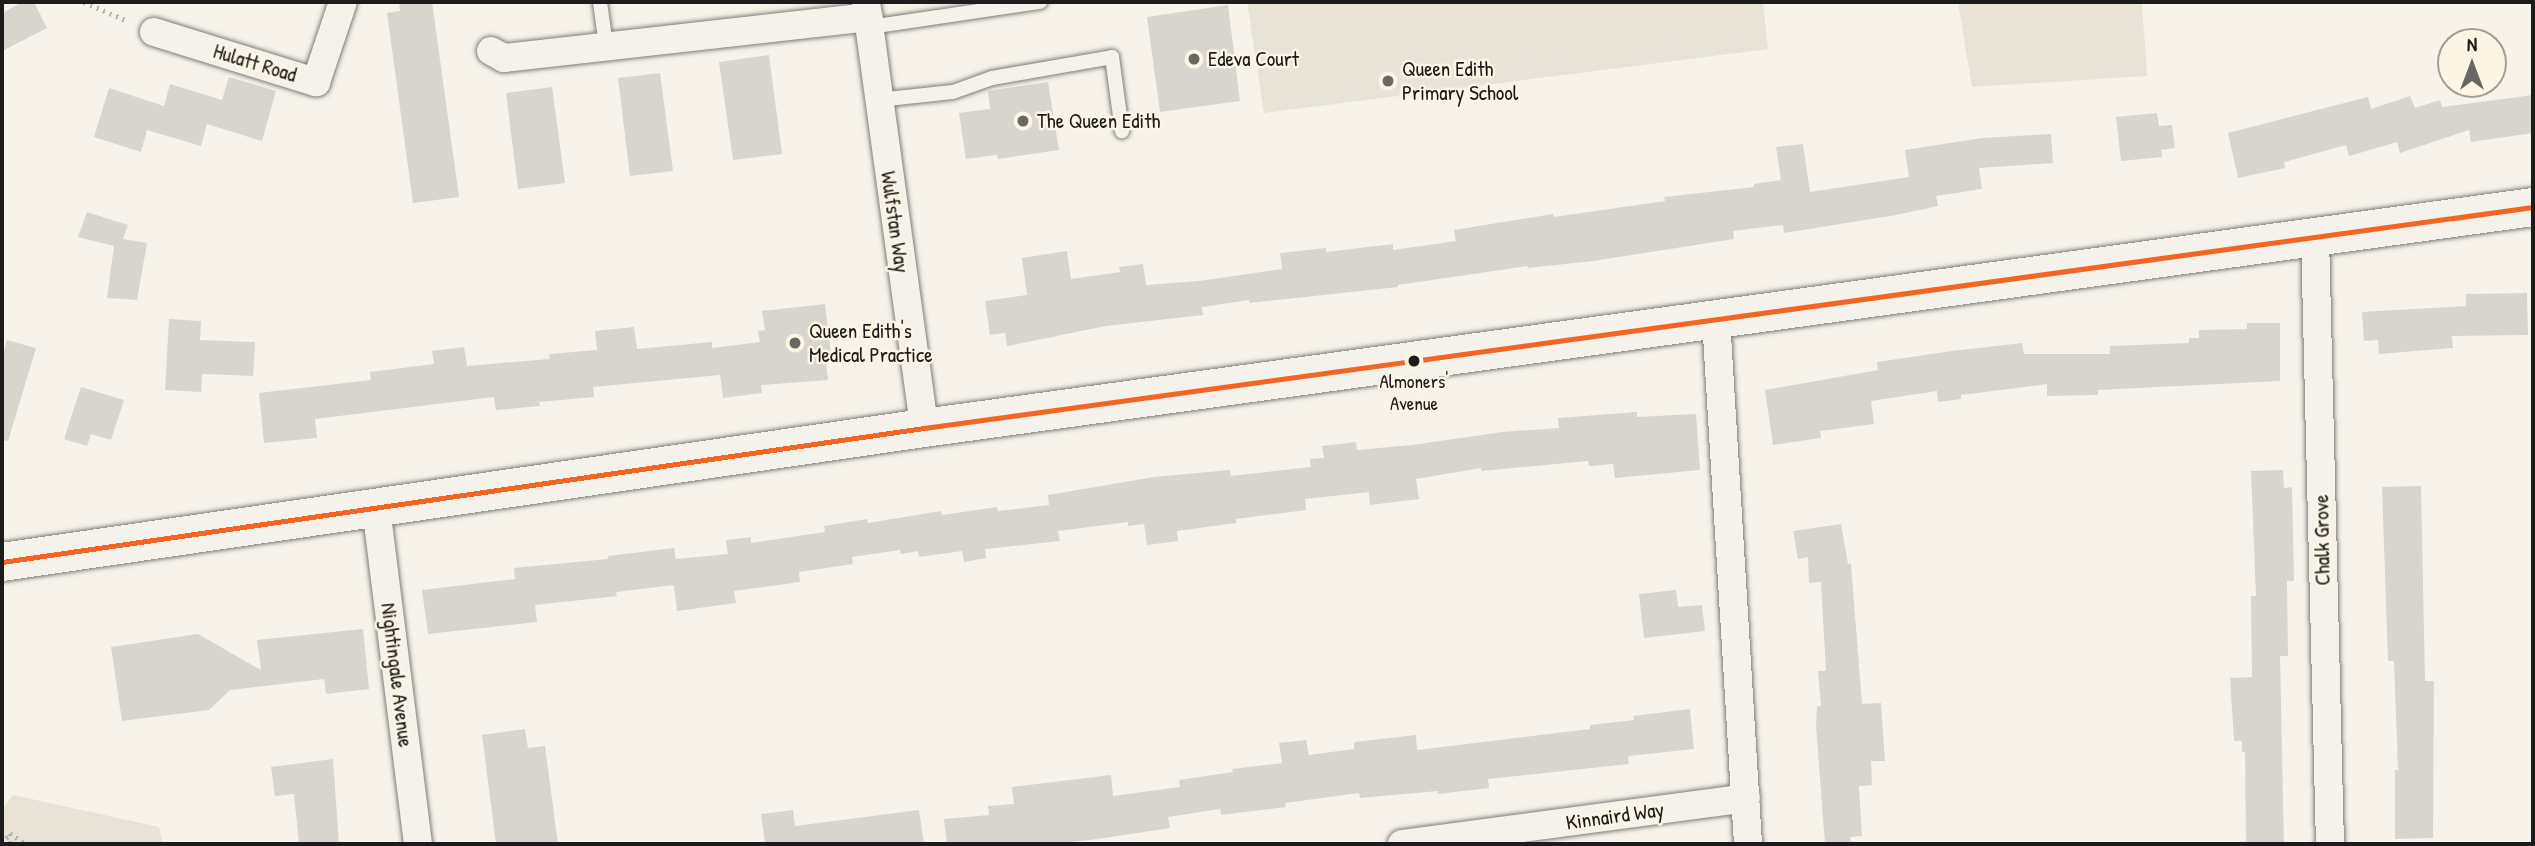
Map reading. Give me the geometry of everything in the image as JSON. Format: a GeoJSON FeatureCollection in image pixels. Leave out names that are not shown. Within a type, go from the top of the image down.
{"type":"FeatureCollection","features":[{"type":"Feature","properties":{"kind":"street","name":"Hulatt Road"},"geometry":{"type":"LineString","coordinates":[[154,32],[316,82],[343,2]]}},
{"type":"Feature","properties":{"kind":"street"},"geometry":{"type":"LineString","coordinates":[[491,51],[504,58],[868,15]]}},
{"type":"Feature","properties":{"kind":"street","name":"Wulfstan Way"},"geometry":{"type":"LineString","coordinates":[[868,15],[924,428]]}},
{"type":"Feature","properties":{"kind":"street"},"geometry":{"type":"LineString","coordinates":[[2,562],[924,428],[2533,207]]}},
{"type":"Feature","properties":{"kind":"street","name":"Chalk Grove"},"geometry":{"type":"LineString","coordinates":[[2315,236],[2330,844]]}},
{"type":"Feature","properties":{"kind":"street"},"geometry":{"type":"LineString","coordinates":[[1716,319],[1748,844]]}},
{"type":"Feature","properties":{"kind":"street","name":"Nightingale Avenue"},"geometry":{"type":"LineString","coordinates":[[376,507],[418,844]]}},
{"type":"Feature","properties":{"kind":"street","name":"Kinnaird Way"},"geometry":{"type":"LineString","coordinates":[[1402,844],[1746,798]]}},
{"type":"Feature","properties":{"kind":"lane"},"geometry":{"type":"LineString","coordinates":[[600,2],[606,46]]}},
{"type":"Feature","properties":{"kind":"lane"},"geometry":{"type":"LineString","coordinates":[[868,15],[1040,2]]}},
{"type":"Feature","properties":{"kind":"lane"},"geometry":{"type":"LineString","coordinates":[[878,100],[953,92],[992,78],[1111,57],[1122,131]]}},
{"type":"Feature","properties":{"kind":"path"},"geometry":{"type":"LineString","coordinates":[[84,2],[154,32]]}},
{"type":"Feature","properties":{"kind":"path"},"geometry":{"type":"LineString","coordinates":[[2,844],[10,833]]}},
{"type":"Feature","properties":{"kind":"path"},"geometry":{"type":"LineString","coordinates":[[10,833],[11,844]]}},
{"type":"Feature","properties":{"kind":"path"},"geometry":{"type":"LineString","coordinates":[[10,833],[25,844]]}},
{"type":"Feature","properties":{"kind":"shaded area","name":"Queen Edith Primary School"},"geometry":{"type":"Polygon","coordinates":[[[1247,2],[1763,2],[1768,49],[1264,113],[1247,2]]]}},
{"type":"Feature","properties":{"kind":"shaded area","name":"Queen Edith Primary School"},"geometry":{"type":"Polygon","coordinates":[[[1262,2],[1749,2],[1753,33],[1277,96],[1262,2]]]}},
{"type":"Feature","properties":{"kind":"shaded area"},"geometry":{"type":"Polygon","coordinates":[[[1958,2],[2142,2],[2147,76],[1972,87],[1958,2]]]}},
{"type":"Feature","properties":{"kind":"shaded area"},"geometry":{"type":"Polygon","coordinates":[[[13,795],[159,827],[163,844],[2,844],[2,810],[13,795]]]}},
{"type":"Feature","properties":{"kind":"building"},"geometry":{"type":"Polygon","coordinates":[[[23,2],[34,2],[47,28],[2,51],[2,13],[23,2]]]}},
{"type":"Feature","properties":{"kind":"building"},"geometry":{"type":"Polygon","coordinates":[[[399,2],[432,2],[459,197],[413,203],[387,13],[400,11],[399,2]]]}},
{"type":"Feature","properties":{"kind":"building","name":"Edeva Court"},"geometry":{"type":"Polygon","coordinates":[[[1228,5],[1240,101],[1160,112],[1147,17],[1228,5]]]}},
{"type":"Feature","properties":{"kind":"building"},"geometry":{"type":"Polygon","coordinates":[[[769,55],[782,154],[733,160],[719,62],[769,55]]]}},
{"type":"Feature","properties":{"kind":"building"},"geometry":{"type":"Polygon","coordinates":[[[660,73],[673,171],[630,176],[618,78],[660,73]]]}},
{"type":"Feature","properties":{"kind":"building"},"geometry":{"type":"Polygon","coordinates":[[[229,77],[276,91],[262,141],[207,124],[201,146],[147,130],[141,152],[94,137],[109,88],[164,106],[170,84],[222,100],[229,77]]]}},
{"type":"Feature","properties":{"kind":"building","name":"The Queen Edith"},"geometry":{"type":"Polygon","coordinates":[[[1048,82],[1059,150],[998,159],[997,155],[966,159],[959,113],[990,109],[988,91],[1048,82]]]}},
{"type":"Feature","properties":{"kind":"building"},"geometry":{"type":"Polygon","coordinates":[[[552,87],[565,183],[518,189],[506,93],[552,87]]]}},
{"type":"Feature","properties":{"kind":"building"},"geometry":{"type":"Polygon","coordinates":[[[2533,95],[2533,133],[2471,142],[2469,130],[2400,153],[2397,142],[2349,156],[2346,145],[2284,162],[2285,168],[2238,178],[2228,133],[2368,97],[2371,109],[2410,96],[2415,108],[2440,100],[2442,107],[2533,95]]]}},
{"type":"Feature","properties":{"kind":"building"},"geometry":{"type":"Polygon","coordinates":[[[2157,113],[2159,126],[2172,125],[2175,148],[2161,150],[2162,157],[2121,161],[2116,117],[2157,113]]]}},
{"type":"Feature","properties":{"kind":"building"},"geometry":{"type":"Polygon","coordinates":[[[2051,134],[2053,163],[1979,168],[1982,189],[1936,196],[1938,206],[1896,215],[1784,233],[1783,225],[1733,231],[1734,239],[1593,261],[1527,266],[1398,287],[1249,303],[1249,300],[1202,307],[1203,315],[1106,326],[1007,346],[1005,333],[990,335],[985,301],[1027,295],[1022,258],[1067,251],[1071,279],[1120,272],[1119,267],[1143,264],[1146,285],[1199,281],[1282,269],[1280,253],[1326,248],[1326,252],[1393,244],[1393,250],[1456,241],[1454,230],[1553,214],[1554,217],[1665,201],[1664,197],[1754,187],[1754,184],[1781,180],[1776,147],[1803,144],[1810,192],[1909,177],[1905,150],[1982,138],[2051,134]]]}},
{"type":"Feature","properties":{"kind":"building"},"geometry":{"type":"Polygon","coordinates":[[[87,212],[128,225],[123,239],[147,243],[137,300],[107,298],[114,246],[78,237],[87,212]]]}},
{"type":"Feature","properties":{"kind":"building"},"geometry":{"type":"Polygon","coordinates":[[[2527,293],[2528,335],[2452,336],[2453,348],[2379,354],[2378,340],[2364,341],[2362,312],[2466,306],[2466,294],[2527,293]]]}},
{"type":"Feature","properties":{"kind":"building"},"geometry":{"type":"Polygon","coordinates":[[[825,304],[831,354],[825,355],[828,380],[761,385],[762,393],[723,398],[720,375],[593,387],[594,397],[539,402],[540,406],[496,410],[494,397],[315,419],[317,438],[264,443],[259,393],[371,380],[370,372],[434,364],[432,351],[464,347],[467,366],[550,359],[549,354],[597,350],[595,331],[634,327],[637,349],[712,342],[712,348],[760,342],[758,331],[765,330],[762,311],[825,304]]]}},
{"type":"Feature","properties":{"kind":"building"},"geometry":{"type":"Polygon","coordinates":[[[169,319],[201,321],[200,340],[255,342],[253,376],[202,374],[201,392],[165,390],[169,319]]]}},
{"type":"Feature","properties":{"kind":"building"},"geometry":{"type":"Polygon","coordinates":[[[2247,323],[2280,323],[2280,381],[2098,390],[2098,395],[2047,396],[2047,384],[1961,395],[1961,399],[1938,402],[1937,391],[1871,401],[1874,424],[1820,431],[1821,438],[1773,445],[1765,390],[1878,370],[1877,362],[1952,351],[2022,343],[2024,354],[2110,354],[2110,346],[2189,343],[2189,338],[2199,338],[2199,330],[2247,329],[2247,323]]]}},
{"type":"Feature","properties":{"kind":"building"},"geometry":{"type":"Polygon","coordinates":[[[7,340],[36,348],[8,441],[2,440],[2,358],[7,340]]]}},
{"type":"Feature","properties":{"kind":"building"},"geometry":{"type":"Polygon","coordinates":[[[81,387],[124,400],[111,440],[91,434],[87,446],[64,439],[81,387]]]}},
{"type":"Feature","properties":{"kind":"building"},"geometry":{"type":"Polygon","coordinates":[[[1637,412],[1637,417],[1696,414],[1700,470],[1615,478],[1613,464],[1589,466],[1588,461],[1481,471],[1481,468],[1416,479],[1419,499],[1370,505],[1369,492],[1305,499],[1306,510],[1236,519],[1236,523],[1177,531],[1178,541],[1147,545],[1144,524],[1128,526],[1128,522],[1058,531],[1060,541],[985,549],[986,558],[964,562],[962,551],[919,557],[918,551],[901,554],[900,550],[852,557],[853,564],[799,572],[800,582],[734,591],[736,603],[677,611],[674,585],[616,592],[617,596],[535,605],[537,622],[428,634],[422,590],[515,579],[514,568],[608,559],[608,556],[674,548],[676,559],[728,554],[726,540],[751,537],[751,543],[825,532],[824,526],[867,519],[868,523],[941,511],[942,515],[997,507],[998,511],[1049,505],[1048,495],[1154,477],[1230,470],[1231,476],[1311,467],[1310,459],[1324,458],[1322,446],[1356,442],[1357,450],[1412,445],[1502,432],[1559,428],[1558,418],[1637,412]]]}},
{"type":"Feature","properties":{"kind":"building"},"geometry":{"type":"Polygon","coordinates":[[[2283,470],[2284,488],[2292,487],[2294,581],[2287,581],[2288,656],[2280,656],[2284,844],[2246,844],[2245,752],[2242,752],[2242,741],[2234,741],[2230,678],[2252,677],[2251,596],[2256,596],[2251,471],[2283,470]]]}},
{"type":"Feature","properties":{"kind":"building"},"geometry":{"type":"Polygon","coordinates":[[[2421,486],[2425,681],[2434,681],[2433,838],[2395,839],[2395,770],[2398,770],[2394,661],[2388,661],[2382,487],[2421,486]]]}},
{"type":"Feature","properties":{"kind":"building"},"geometry":{"type":"Polygon","coordinates":[[[1841,524],[1848,564],[1851,564],[1862,704],[1881,703],[1885,761],[1871,761],[1872,785],[1859,786],[1862,836],[1850,837],[1851,844],[1825,844],[1816,726],[1817,706],[1821,706],[1818,671],[1826,671],[1821,582],[1809,583],[1808,557],[1798,559],[1793,531],[1841,524]]]}},
{"type":"Feature","properties":{"kind":"building"},"geometry":{"type":"Polygon","coordinates":[[[1676,590],[1678,607],[1702,605],[1705,631],[1644,638],[1639,594],[1676,590]]]}},
{"type":"Feature","properties":{"kind":"building"},"geometry":{"type":"Polygon","coordinates":[[[363,629],[369,689],[326,694],[324,679],[230,690],[209,710],[122,721],[111,647],[198,634],[261,670],[257,640],[363,629]]]}},
{"type":"Feature","properties":{"kind":"building"},"geometry":{"type":"Polygon","coordinates":[[[1690,709],[1694,749],[1628,756],[1629,764],[1488,779],[1489,788],[1438,794],[1438,791],[1360,798],[1359,793],[1285,803],[1286,807],[1221,815],[1220,809],[1168,817],[1170,828],[1098,839],[1054,844],[947,844],[944,819],[989,815],[988,806],[1014,804],[1012,787],[1111,775],[1113,796],[1180,787],[1179,780],[1233,772],[1232,769],[1282,763],[1279,743],[1306,740],[1309,755],[1354,749],[1354,742],[1416,735],[1417,750],[1590,729],[1590,725],[1634,720],[1633,716],[1690,709]]]}},
{"type":"Feature","properties":{"kind":"building"},"geometry":{"type":"Polygon","coordinates":[[[525,729],[528,748],[545,746],[558,844],[496,844],[482,735],[525,729]]]}},
{"type":"Feature","properties":{"kind":"building"},"geometry":{"type":"Polygon","coordinates":[[[333,759],[339,844],[299,844],[294,794],[275,796],[271,767],[333,759]]]}},
{"type":"Feature","properties":{"kind":"building"},"geometry":{"type":"Polygon","coordinates":[[[793,810],[795,826],[919,810],[924,844],[765,844],[761,814],[793,810]]]}},
{"type":"Feature","properties":{"kind":"transit line"},"geometry":{"type":"LineString","coordinates":[[2,562],[924,428],[2533,207]]}},
{"type":"Feature","properties":{"kind":"place","name":"Edeva Court"},"geometry":{"type":"Point","coordinates":[1194,59]}},
{"type":"Feature","properties":{"kind":"place","name":"Queen Edith Primary School"},"geometry":{"type":"Point","coordinates":[1388,81]}},
{"type":"Feature","properties":{"kind":"place","name":"The Queen Edith"},"geometry":{"type":"Point","coordinates":[1023,121]}},
{"type":"Feature","properties":{"kind":"place","name":"Queen Edith's Medical Practice"},"geometry":{"type":"Point","coordinates":[795,343]}},
{"type":"Feature","properties":{"kind":"place","name":"Almoners' Avenue"},"geometry":{"type":"Point","coordinates":[1414,361]}}]}
